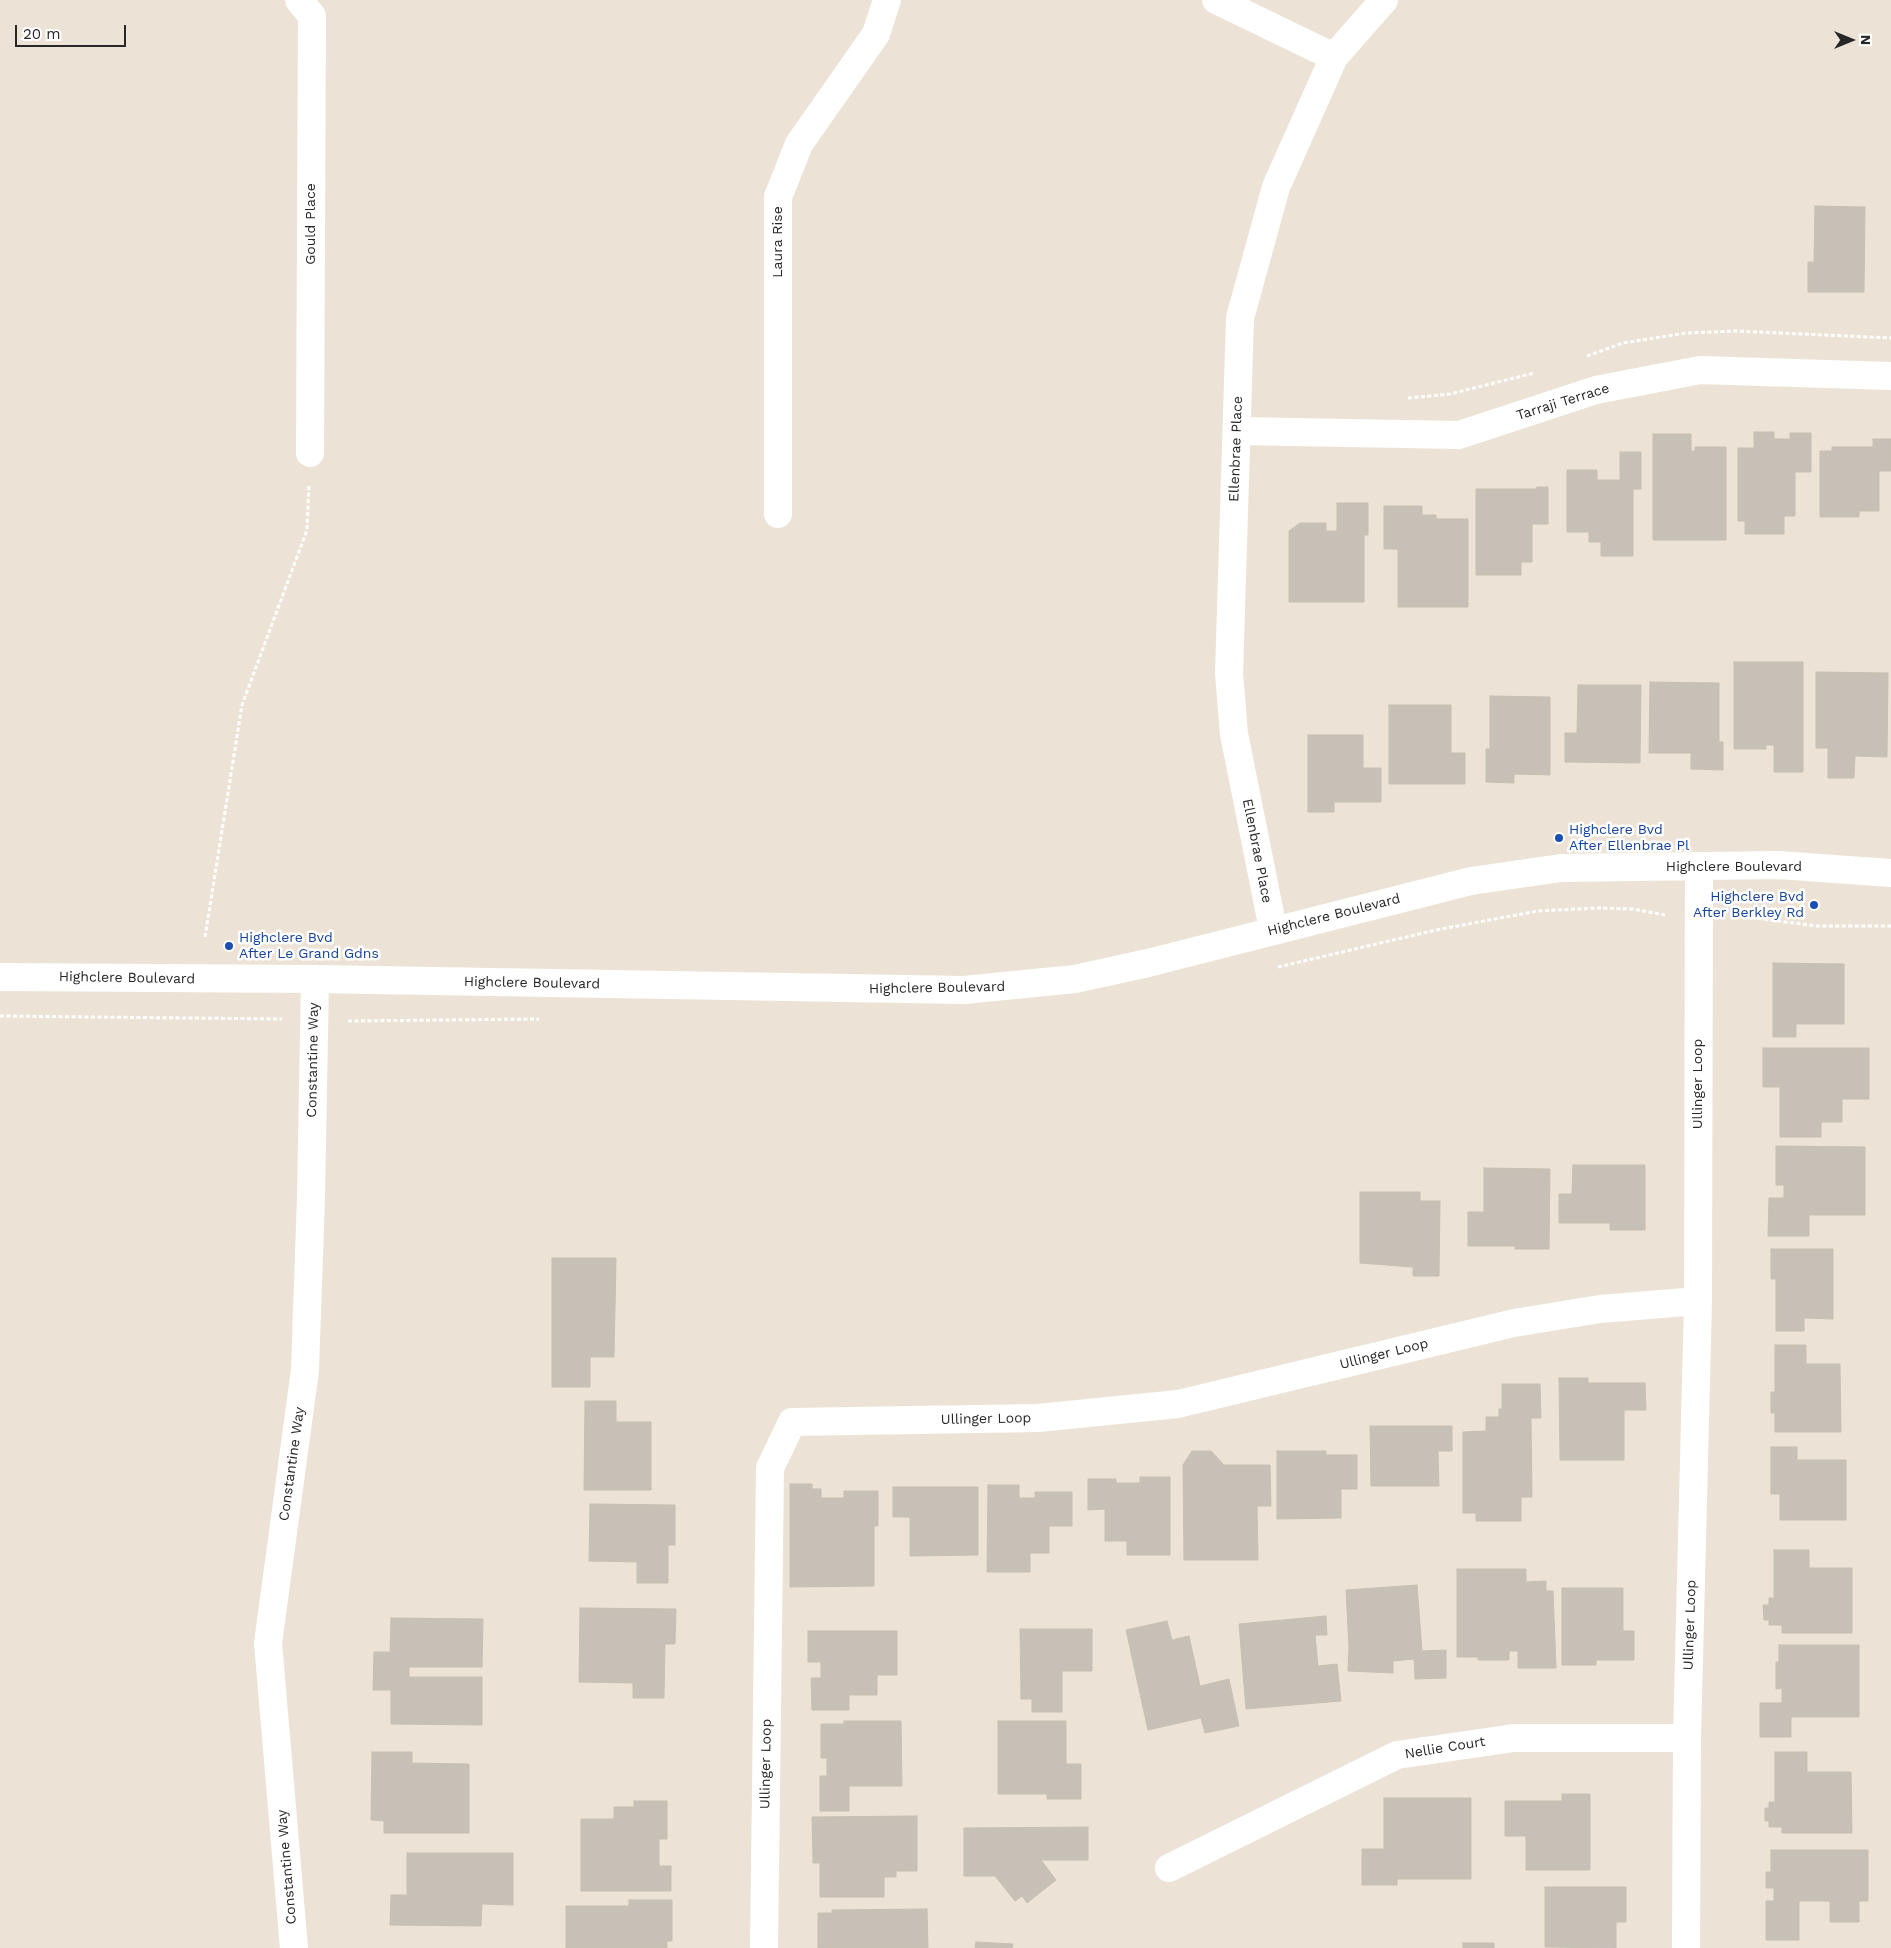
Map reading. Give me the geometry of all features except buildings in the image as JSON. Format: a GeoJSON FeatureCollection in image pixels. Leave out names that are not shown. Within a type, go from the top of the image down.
{"type":"FeatureCollection","features":[{"type":"Feature","properties":{"kind":"street","name":"Gould Place"},"geometry":{"type":"LineString","coordinates":[[299,0],[312,16],[310,452]]}},
{"type":"Feature","properties":{"kind":"street","name":"Laura Rise"},"geometry":{"type":"LineString","coordinates":[[778,514],[778,197],[799,144],[876,34],[887,0]]}},
{"type":"Feature","properties":{"kind":"street"},"geometry":{"type":"LineString","coordinates":[[1216,0],[1334,57]]}},
{"type":"Feature","properties":{"kind":"street","name":"Ellenbrae Place"},"geometry":{"type":"LineString","coordinates":[[1273,929],[1234,734],[1230,682],[1240,318],[1276,187],[1334,57],[1384,0]]}},
{"type":"Feature","properties":{"kind":"street","name":"Tarraji Terrace"},"geometry":{"type":"LineString","coordinates":[[1237,431],[1459,435],[1596,390],[1700,370],[1891,376]]}},
{"type":"Feature","properties":{"kind":"street","name":"Highclere Boulevard"},"geometry":{"type":"LineString","coordinates":[[0,976],[315,979],[964,990],[1075,979],[1148,963],[1273,929],[1480,879],[1561,868],[1779,865],[1891,873]]}},
{"type":"Feature","properties":{"kind":"street","name":"Ullinger Loop"},"geometry":{"type":"LineString","coordinates":[[1686,1948],[1686,1738],[1698,1301],[1699,866]]}},
{"type":"Feature","properties":{"kind":"street","name":"Constantine Way"},"geometry":{"type":"LineString","coordinates":[[294,1948],[268,1643],[305,1370],[311,1197],[315,979]]}},
{"type":"Feature","properties":{"kind":"street","name":"Ullinger Loop"},"geometry":{"type":"LineString","coordinates":[[764,1948],[770,1468],[792,1422],[1038,1418],[1178,1404],[1514,1323],[1600,1309],[1698,1301]]}},
{"type":"Feature","properties":{"kind":"street","name":"Nellie Court"},"geometry":{"type":"LineString","coordinates":[[1169,1868],[1397,1756],[1514,1738],[1686,1738]]}},
{"type":"Feature","properties":{"kind":"path"},"geometry":{"type":"LineString","coordinates":[[205,937],[242,705],[307,530],[310,452]]}},
{"type":"Feature","properties":{"kind":"place","name":"Highclere Bvd After Ellenbrae Pl"},"geometry":{"type":"Point","coordinates":[1559,838]}},
{"type":"Feature","properties":{"kind":"place","name":"Highclere Bvd After Berkley Rd"},"geometry":{"type":"Point","coordinates":[1814,905]}},
{"type":"Feature","properties":{"kind":"place","name":"Highclere Bvd After Le Grand Gdns"},"geometry":{"type":"Point","coordinates":[229,946]}}]}
